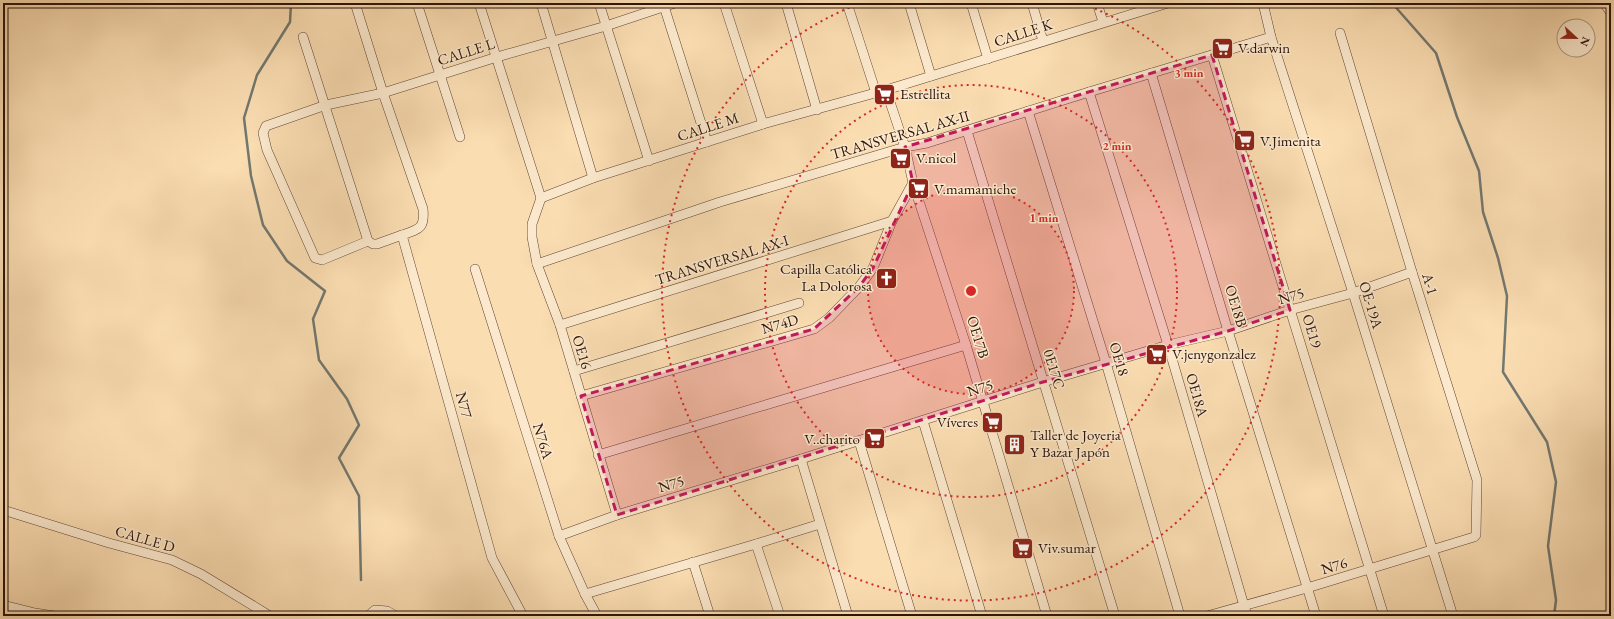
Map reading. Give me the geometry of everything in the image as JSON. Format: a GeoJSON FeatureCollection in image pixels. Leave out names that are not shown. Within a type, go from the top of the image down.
{"type":"FeatureCollection","features":[{"type":"Feature","properties":{"kind":"street"},"geometry":{"type":"LineString","coordinates":[[303,37],[326,105],[368,241],[373,244],[377,244],[421,227],[424,223],[423,209],[383,93],[355,3]]}},
{"type":"Feature","properties":{"kind":"street"},"geometry":{"type":"LineString","coordinates":[[417,3],[460,138]]}},
{"type":"Feature","properties":{"kind":"street"},"geometry":{"type":"LineString","coordinates":[[479,3],[541,198]]}},
{"type":"Feature","properties":{"kind":"street"},"geometry":{"type":"LineString","coordinates":[[541,3],[594,178]]}},
{"type":"Feature","properties":{"kind":"street"},"geometry":{"type":"LineString","coordinates":[[599,3],[649,161]]}},
{"type":"Feature","properties":{"kind":"street","name":"CALLE L"},"geometry":{"type":"LineString","coordinates":[[368,241],[322,260],[315,258],[269,156],[263,133],[266,126],[326,105],[383,93],[552,40],[606,26],[663,5],[675,3]]}},
{"type":"Feature","properties":{"kind":"street"},"geometry":{"type":"LineString","coordinates":[[724,3],[763,124]]}},
{"type":"Feature","properties":{"kind":"street"},"geometry":{"type":"LineString","coordinates":[[786,3],[817,110]]}},
{"type":"Feature","properties":{"kind":"street"},"geometry":{"type":"LineString","coordinates":[[847,3],[876,93]]}},
{"type":"Feature","properties":{"kind":"street"},"geometry":{"type":"LineString","coordinates":[[909,3],[931,76]]}},
{"type":"Feature","properties":{"kind":"street"},"geometry":{"type":"LineString","coordinates":[[971,3],[988,59]]}},
{"type":"Feature","properties":{"kind":"street"},"geometry":{"type":"LineString","coordinates":[[1032,3],[1043,41]]}},
{"type":"Feature","properties":{"kind":"street"},"geometry":{"type":"LineString","coordinates":[[1097,3],[1103,22]]}},
{"type":"Feature","properties":{"kind":"street","name":"CALLE K"},"geometry":{"type":"LineString","coordinates":[[886,90],[1156,5],[1168,3]]}},
{"type":"Feature","properties":{"kind":"street","name":"OE-19A"},"geometry":{"type":"LineString","coordinates":[[1264,3],[1271,37],[1353,293],[1453,616]]}},
{"type":"Feature","properties":{"kind":"street"},"geometry":{"type":"LineString","coordinates":[[1604,3],[1611,13]]}},
{"type":"Feature","properties":{"kind":"street"},"geometry":{"type":"LineString","coordinates":[[663,5],[707,142]]}},
{"type":"Feature","properties":{"kind":"street","name":"A-1"},"geometry":{"type":"LineString","coordinates":[[1340,33],[1477,480],[1476,535],[1468,539]]}},
{"type":"Feature","properties":{"kind":"street","name":"TRANSVERSAL AX-II"},"geometry":{"type":"LineString","coordinates":[[537,264],[720,202],[905,147],[926,143],[967,131],[1089,92],[1271,37]]}},
{"type":"Feature","properties":{"kind":"street","name":"OE19"},"geometry":{"type":"LineString","coordinates":[[1212,55],[1384,616]]}},
{"type":"Feature","properties":{"kind":"street","name":"OE18B"},"geometry":{"type":"LineString","coordinates":[[1151,73],[1316,616]]}},
{"type":"Feature","properties":{"kind":"street","name":"CALLE M"},"geometry":{"type":"LineString","coordinates":[[541,198],[594,178],[763,124],[886,90]]}},
{"type":"Feature","properties":{"kind":"street","name":"OE17B"},"geometry":{"type":"LineString","coordinates":[[886,90],[905,147],[913,183],[966,345],[1047,616]]}},
{"type":"Feature","properties":{"kind":"street","name":"OE18A"},"geometry":{"type":"LineString","coordinates":[[1089,92],[1168,345],[1247,616]]}},
{"type":"Feature","properties":{"kind":"street","name":"OE18"},"geometry":{"type":"LineString","coordinates":[[1028,111],[1106,363],[1180,616]]}},
{"type":"Feature","properties":{"kind":"street","name":"0E17C"},"geometry":{"type":"LineString","coordinates":[[967,131],[1115,616]]}},
{"type":"Feature","properties":{"kind":"street","name":"N74D"},"geometry":{"type":"LineString","coordinates":[[581,396],[814,329],[829,318],[859,287],[873,268],[892,221],[913,183]]}},
{"type":"Feature","properties":{"kind":"street","name":"OE16"},"geometry":{"type":"LineString","coordinates":[[541,198],[532,224],[532,237],[537,264],[560,325],[617,515]]}},
{"type":"Feature","properties":{"kind":"street","name":"TRANSVERSAL AX-I"},"geometry":{"type":"LineString","coordinates":[[560,325],[892,221]]}},
{"type":"Feature","properties":{"kind":"street","name":"N77"},"geometry":{"type":"LineString","coordinates":[[402,235],[492,558],[523,616]]}},
{"type":"Feature","properties":{"kind":"street","name":"N76A"},"geometry":{"type":"LineString","coordinates":[[475,269],[559,536],[584,594],[597,616]]}},
{"type":"Feature","properties":{"kind":"street","name":"N75"},"geometry":{"type":"LineString","coordinates":[[559,536],[617,515],[923,421],[1043,382],[1353,293],[1412,272]]}},
{"type":"Feature","properties":{"kind":"street"},"geometry":{"type":"LineString","coordinates":[[574,371],[799,303]]}},
{"type":"Feature","properties":{"kind":"street"},"geometry":{"type":"LineString","coordinates":[[598,455],[966,345]]}},
{"type":"Feature","properties":{"kind":"street"},"geometry":{"type":"LineString","coordinates":[[923,421],[982,616]]}},
{"type":"Feature","properties":{"kind":"street"},"geometry":{"type":"LineString","coordinates":[[860,440],[912,616]]}},
{"type":"Feature","properties":{"kind":"street"},"geometry":{"type":"LineString","coordinates":[[801,459],[848,616]]}},
{"type":"Feature","properties":{"kind":"street","name":"CALLE D"},"geometry":{"type":"LineString","coordinates":[[3,510],[109,543],[172,560],[201,574],[270,616]]}},
{"type":"Feature","properties":{"kind":"street"},"geometry":{"type":"LineString","coordinates":[[584,594],[820,524]]}},
{"type":"Feature","properties":{"kind":"street","name":"N76"},"geometry":{"type":"LineString","coordinates":[[1208,616],[1370,570],[1468,539]]}},
{"type":"Feature","properties":{"kind":"street"},"geometry":{"type":"LineString","coordinates":[[756,544],[780,616]]}},
{"type":"Feature","properties":{"kind":"street"},"geometry":{"type":"LineString","coordinates":[[693,562],[709,616]]}},
{"type":"Feature","properties":{"kind":"street"},"geometry":{"type":"LineString","coordinates":[[3,604],[35,613],[54,616]]}},
{"type":"Feature","properties":{"kind":"street"},"geometry":{"type":"LineString","coordinates":[[368,616],[375,610],[387,611],[396,616]]}},
{"type":"Feature","properties":{"kind":"highlighted area"},"geometry":{"type":"Polygon","coordinates":[[[1212,55],[1290,310],[1228,331],[1043,382],[617,515],[581,396],[814,329],[859,287],[873,268],[913,183],[905,147],[1212,55]]]}},
{"type":"Feature","properties":{"kind":"waterway"},"geometry":{"type":"LineString","coordinates":[[291,3],[290,22],[257,75],[244,118],[251,176],[263,225],[287,261],[325,291],[313,319],[319,360],[347,399],[359,425],[339,458],[359,496],[361,580]]}},
{"type":"Feature","properties":{"kind":"waterway"},"geometry":{"type":"LineString","coordinates":[[1392,3],[1436,53],[1457,117],[1479,171],[1483,212],[1498,258],[1507,296],[1503,372],[1547,442],[1556,482],[1548,546],[1556,600],[1554,616]]}},
{"type":"Feature","properties":{"kind":"place","name":"V.darwin"},"geometry":{"type":"Point","coordinates":[1222,48]}},
{"type":"Feature","properties":{"kind":"place","name":"Estrellita"},"geometry":{"type":"Point","coordinates":[884,94]}},
{"type":"Feature","properties":{"kind":"place","name":"V.Jimenita"},"geometry":{"type":"Point","coordinates":[1245,141]}},
{"type":"Feature","properties":{"kind":"place","name":"V.nicol"},"geometry":{"type":"Point","coordinates":[900,158]}},
{"type":"Feature","properties":{"kind":"place","name":"V.mamamiche"},"geometry":{"type":"Point","coordinates":[918,189]}},
{"type":"Feature","properties":{"kind":"place","name":"Capilla Católica La Dolorosa"},"geometry":{"type":"Point","coordinates":[887,278]}},
{"type":"Feature","properties":{"kind":"place","name":"V.jenygonzalez"},"geometry":{"type":"Point","coordinates":[1157,354]}},
{"type":"Feature","properties":{"kind":"place","name":"Víveres"},"geometry":{"type":"Point","coordinates":[993,422]}},
{"type":"Feature","properties":{"kind":"place","name":"V..charito"},"geometry":{"type":"Point","coordinates":[875,439]}},
{"type":"Feature","properties":{"kind":"place","name":"Taller de Joyeria Y Bazar Japón"},"geometry":{"type":"Point","coordinates":[1015,444]}},
{"type":"Feature","properties":{"kind":"place","name":"Viv.sumar"},"geometry":{"type":"Point","coordinates":[1022,548]}}]}
